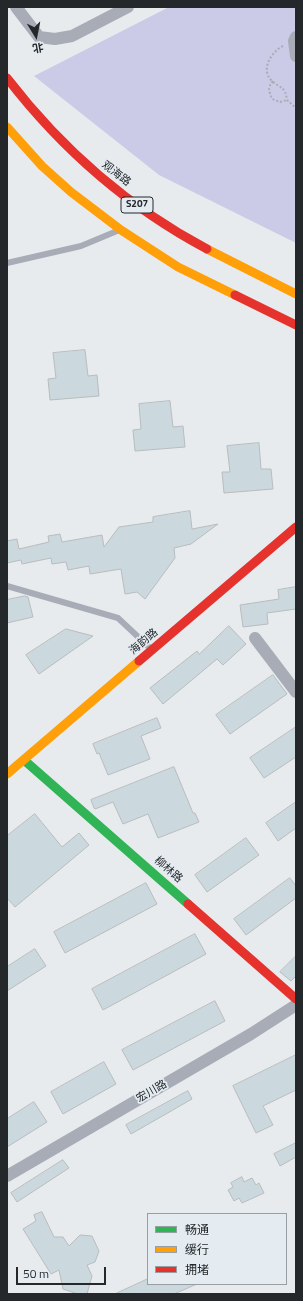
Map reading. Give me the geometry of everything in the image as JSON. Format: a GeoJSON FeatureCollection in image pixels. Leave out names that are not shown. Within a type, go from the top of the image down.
{"type":"FeatureCollection","features":[{"type":"Feature","properties":{"kind":"street"},"geometry":{"type":"LineString","coordinates":[[16,7],[39,37],[55,39],[72,36],[128,7]]}},
{"type":"Feature","properties":{"kind":"street"},"geometry":{"type":"LineString","coordinates":[[295,39],[296,56]]}},
{"type":"Feature","properties":{"kind":"street","name":"观海路"},"geometry":{"type":"LineString","coordinates":[[7,78],[60,139],[99,177],[146,212],[192,241],[296,294]]}},
{"type":"Feature","properties":{"kind":"street","name":"S207"},"geometry":{"type":"LineString","coordinates":[[7,127],[48,171],[71,192],[121,230],[178,267],[296,325]]}},
{"type":"Feature","properties":{"kind":"street","name":"海韵路"},"geometry":{"type":"LineString","coordinates":[[7,774],[296,527]]}},
{"type":"Feature","properties":{"kind":"street"},"geometry":{"type":"LineString","coordinates":[[255,638],[296,692]]}},
{"type":"Feature","properties":{"kind":"street","name":"柳林路"},"geometry":{"type":"LineString","coordinates":[[24,760],[296,998]]}},
{"type":"Feature","properties":{"kind":"street","name":"宏川路"},"geometry":{"type":"LineString","coordinates":[[7,1176],[251,1034],[296,1005]]}},
{"type":"Feature","properties":{"kind":"lane"},"geometry":{"type":"LineString","coordinates":[[7,262],[81,246],[121,230]]}},
{"type":"Feature","properties":{"kind":"lane"},"geometry":{"type":"LineString","coordinates":[[7,586],[118,618],[152,650]]}},
{"type":"Feature","properties":{"kind":"path"},"geometry":{"type":"LineString","coordinates":[[295,39],[280,48],[270,57],[267,67],[268,75],[273,81],[281,86],[286,92],[287,100],[296,108]]}},
{"type":"Feature","properties":{"kind":"path"},"geometry":{"type":"LineString","coordinates":[[273,81],[269,86],[272,99],[280,102],[287,100]]}},
{"type":"Feature","properties":{"kind":"shaded area"},"geometry":{"type":"Polygon","coordinates":[[[169,7],[296,7],[296,243],[159,175],[34,76],[169,7]]]}},
{"type":"Feature","properties":{"kind":"building"},"geometry":{"type":"Polygon","coordinates":[[[85,350],[88,376],[97,375],[99,396],[50,400],[48,379],[56,378],[53,353],[85,350]]]}},
{"type":"Feature","properties":{"kind":"building"},"geometry":{"type":"Polygon","coordinates":[[[170,401],[173,427],[183,426],[185,447],[135,451],[133,430],[141,429],[139,404],[170,401]]]}},
{"type":"Feature","properties":{"kind":"building"},"geometry":{"type":"Polygon","coordinates":[[[259,443],[261,469],[271,469],[273,489],[224,493],[222,472],[230,472],[227,446],[259,443]]]}},
{"type":"Feature","properties":{"kind":"building"},"geometry":{"type":"Polygon","coordinates":[[[190,511],[192,529],[218,524],[191,544],[174,548],[175,558],[145,599],[137,592],[125,594],[121,569],[90,574],[89,566],[68,570],[66,562],[52,564],[51,558],[22,564],[21,560],[7,563],[7,541],[17,539],[19,549],[49,542],[48,536],[60,534],[62,542],[102,535],[104,547],[119,527],[153,522],[153,517],[190,511]]]}},
{"type":"Feature","properties":{"kind":"building"},"geometry":{"type":"Polygon","coordinates":[[[296,587],[296,609],[267,613],[268,624],[243,627],[240,605],[279,599],[278,590],[296,587]]]}},
{"type":"Feature","properties":{"kind":"building"},"geometry":{"type":"Polygon","coordinates":[[[25,596],[28,597],[33,617],[7,623],[7,600],[25,596]]]}},
{"type":"Feature","properties":{"kind":"building"},"geometry":{"type":"Polygon","coordinates":[[[229,626],[246,644],[223,665],[217,659],[163,704],[150,688],[197,651],[199,654],[229,626]]]}},
{"type":"Feature","properties":{"kind":"building"},"geometry":{"type":"Polygon","coordinates":[[[66,629],[93,636],[39,674],[26,655],[66,629]]]}},
{"type":"Feature","properties":{"kind":"building"},"geometry":{"type":"Polygon","coordinates":[[[273,675],[287,694],[230,734],[216,715],[273,675]]]}},
{"type":"Feature","properties":{"kind":"building"},"geometry":{"type":"Polygon","coordinates":[[[157,718],[161,728],[141,736],[150,759],[108,775],[99,753],[97,754],[93,744],[157,718]]]}},
{"type":"Feature","properties":{"kind":"building"},"geometry":{"type":"Polygon","coordinates":[[[296,727],[296,757],[264,778],[250,758],[296,727]]]}},
{"type":"Feature","properties":{"kind":"building"},"geometry":{"type":"Polygon","coordinates":[[[174,767],[193,813],[195,813],[199,822],[158,838],[148,814],[123,824],[113,802],[95,809],[94,808],[91,800],[174,767]]]}},
{"type":"Feature","properties":{"kind":"building"},"geometry":{"type":"Polygon","coordinates":[[[296,802],[296,828],[278,841],[266,823],[296,802]]]}},
{"type":"Feature","properties":{"kind":"building"},"geometry":{"type":"Polygon","coordinates":[[[35,814],[62,847],[79,833],[89,845],[15,907],[7,898],[7,836],[35,814]]]}},
{"type":"Feature","properties":{"kind":"building"},"geometry":{"type":"Polygon","coordinates":[[[246,838],[259,855],[207,892],[195,875],[246,838]]]}},
{"type":"Feature","properties":{"kind":"building"},"geometry":{"type":"Polygon","coordinates":[[[290,878],[296,886],[296,898],[246,935],[234,919],[290,878]]]}},
{"type":"Feature","properties":{"kind":"building"},"geometry":{"type":"Polygon","coordinates":[[[146,883],[157,904],[65,953],[54,932],[146,883]]]}},
{"type":"Feature","properties":{"kind":"building"},"geometry":{"type":"Polygon","coordinates":[[[195,934],[206,954],[103,1010],[92,989],[195,934]]]}},
{"type":"Feature","properties":{"kind":"building"},"geometry":{"type":"Polygon","coordinates":[[[35,949],[46,966],[7,991],[7,967],[35,949]]]}},
{"type":"Feature","properties":{"kind":"building"},"geometry":{"type":"Polygon","coordinates":[[[296,956],[296,976],[291,981],[280,972],[296,956]]]}},
{"type":"Feature","properties":{"kind":"building"},"geometry":{"type":"Polygon","coordinates":[[[215,1001],[225,1021],[133,1070],[122,1050],[215,1001]]]}},
{"type":"Feature","properties":{"kind":"building"},"geometry":{"type":"Polygon","coordinates":[[[296,1055],[296,1090],[263,1106],[273,1125],[256,1133],[233,1086],[296,1055]]]}},
{"type":"Feature","properties":{"kind":"building"},"geometry":{"type":"Polygon","coordinates":[[[104,1062],[116,1084],[63,1114],[51,1092],[104,1062]]]}},
{"type":"Feature","properties":{"kind":"building"},"geometry":{"type":"Polygon","coordinates":[[[188,1091],[192,1099],[131,1134],[126,1125],[188,1091]]]}},
{"type":"Feature","properties":{"kind":"building"},"geometry":{"type":"Polygon","coordinates":[[[34,1102],[47,1122],[7,1147],[7,1119],[34,1102]]]}},
{"type":"Feature","properties":{"kind":"building"},"geometry":{"type":"Polygon","coordinates":[[[296,1143],[296,1157],[280,1166],[274,1154],[296,1143]]]}},
{"type":"Feature","properties":{"kind":"building"},"geometry":{"type":"Polygon","coordinates":[[[63,1160],[69,1168],[17,1202],[11,1193],[63,1160]]]}},
{"type":"Feature","properties":{"kind":"building"},"geometry":{"type":"Polygon","coordinates":[[[242,1177],[244,1182],[252,1178],[256,1185],[259,1183],[264,1193],[242,1203],[239,1198],[234,1201],[228,1190],[233,1187],[231,1183],[242,1177]]]}},
{"type":"Feature","properties":{"kind":"building"},"geometry":{"type":"Polygon","coordinates":[[[42,1212],[54,1237],[63,1237],[69,1246],[80,1235],[92,1236],[99,1251],[95,1262],[87,1265],[92,1276],[87,1294],[78,1294],[63,1289],[59,1270],[51,1274],[23,1229],[36,1221],[34,1215],[42,1212]]]}},
{"type":"Feature","properties":{"kind":"building"},"geometry":{"type":"Polygon","coordinates":[[[147,1279],[147,1285],[195,1285],[174,1294],[115,1294],[147,1279]]]}},
{"type":"Feature","properties":{"kind":"traffic: fast"},"geometry":{"type":"LineString","coordinates":[[24,760],[188,904]]}},
{"type":"Feature","properties":{"kind":"traffic: slow"},"geometry":{"type":"LineString","coordinates":[[7,127],[42,166],[71,192],[121,230],[178,267],[235,295]]}},
{"type":"Feature","properties":{"kind":"traffic: slow"},"geometry":{"type":"LineString","coordinates":[[207,249],[296,294]]}},
{"type":"Feature","properties":{"kind":"traffic: slow"},"geometry":{"type":"LineString","coordinates":[[7,774],[139,661]]}},
{"type":"Feature","properties":{"kind":"traffic: jam"},"geometry":{"type":"LineString","coordinates":[[7,78],[50,128],[73,152],[98,174],[123,195],[150,214],[207,249]]}},
{"type":"Feature","properties":{"kind":"traffic: jam"},"geometry":{"type":"LineString","coordinates":[[235,295],[296,325]]}},
{"type":"Feature","properties":{"kind":"traffic: jam"},"geometry":{"type":"LineString","coordinates":[[139,661],[296,527]]}},
{"type":"Feature","properties":{"kind":"traffic: jam"},"geometry":{"type":"LineString","coordinates":[[188,904],[296,999]]}}]}
